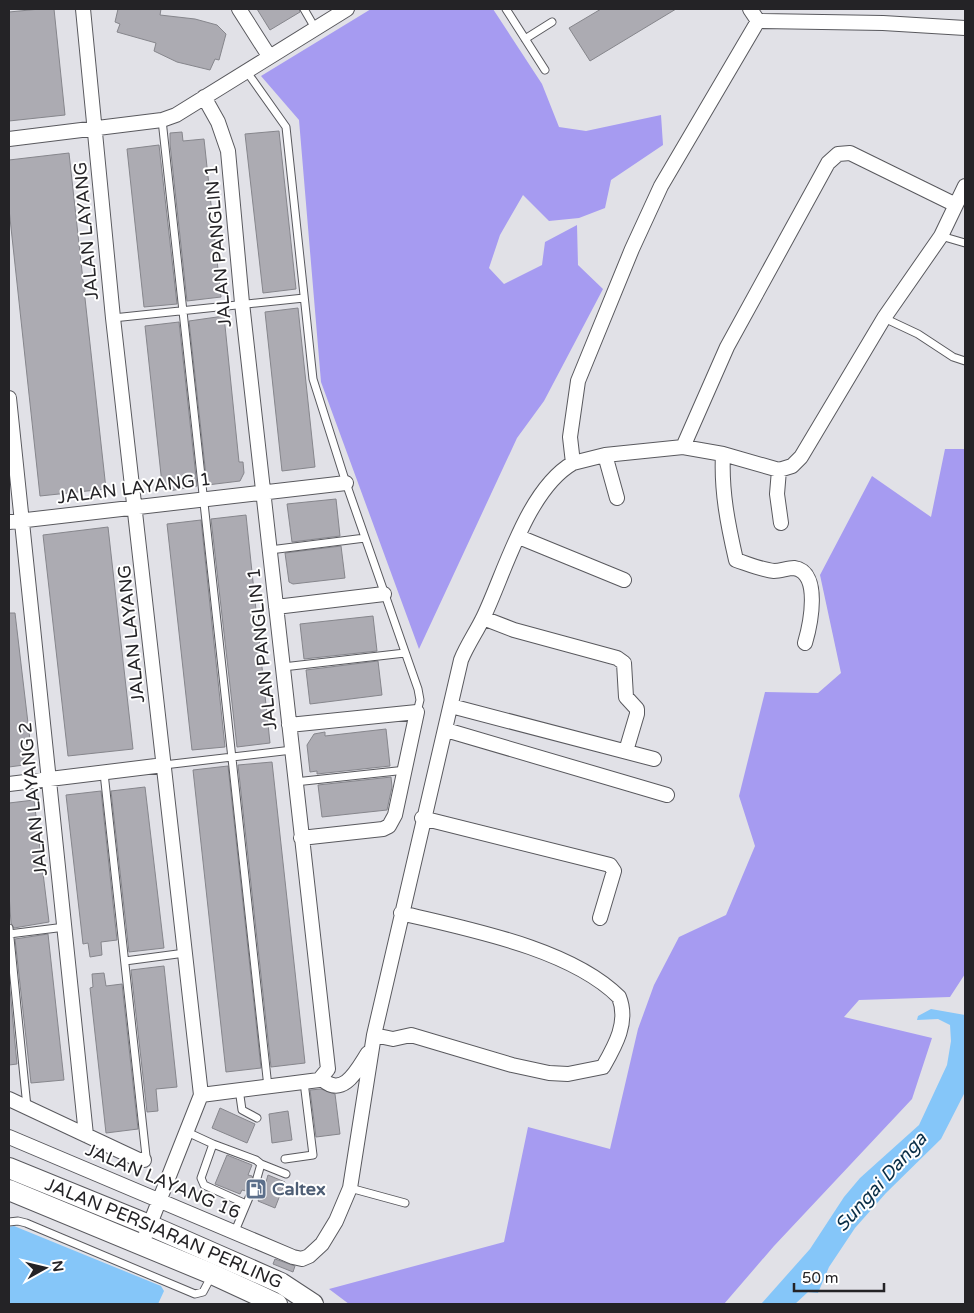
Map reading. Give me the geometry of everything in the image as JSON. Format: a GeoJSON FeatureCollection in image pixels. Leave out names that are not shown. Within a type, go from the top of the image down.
{"type":"FeatureCollection","features":[{"type":"Feature","properties":{"kind":"main road","name":"JALAN PERSIARAN PERLING"},"geometry":{"type":"LineString","coordinates":[[9,1168],[149,1225],[281,1283],[314,1304]]}},
{"type":"Feature","properties":{"kind":"main road","name":"JALAN PERSIARAN PERLING"},"geometry":{"type":"LineString","coordinates":[[9,1190],[212,1274],[277,1304]]}},
{"type":"Feature","properties":{"kind":"street","name":"JALAN LAYANG"},"geometry":{"type":"LineString","coordinates":[[83,9],[113,318],[136,507],[201,1095],[141,1245]]}},
{"type":"Feature","properties":{"kind":"street"},"geometry":{"type":"LineString","coordinates":[[239,9],[268,56]]}},
{"type":"Feature","properties":{"kind":"street"},"geometry":{"type":"LineString","coordinates":[[9,139],[162,120],[204,98],[268,56],[347,9]]}},
{"type":"Feature","properties":{"kind":"street"},"geometry":{"type":"LineString","coordinates":[[750,9],[758,21]]}},
{"type":"Feature","properties":{"kind":"street"},"geometry":{"type":"LineString","coordinates":[[758,21],[883,23],[965,28]]}},
{"type":"Feature","properties":{"kind":"street"},"geometry":{"type":"LineString","coordinates":[[573,462],[570,437],[578,381],[640,230],[660,186],[758,21]]}},
{"type":"Feature","properties":{"kind":"street","name":"JALAN PANGLIN 1"},"geometry":{"type":"LineString","coordinates":[[204,98],[218,122],[228,151],[242,303],[328,1069],[322,1078]]}},
{"type":"Feature","properties":{"kind":"street"},"geometry":{"type":"LineString","coordinates":[[683,447],[727,347],[828,163],[833,158],[838,154],[850,153],[956,205]]}},
{"type":"Feature","properties":{"kind":"street"},"geometry":{"type":"LineString","coordinates":[[350,1188],[373,1041],[422,818],[446,730],[461,660],[483,618],[539,494],[562,469],[573,462],[605,455],[683,447],[723,454],[778,470],[792,466],[801,457],[884,318],[941,236],[965,186]]}},
{"type":"Feature","properties":{"kind":"street","name":"JALAN LAYANG 2"},"geometry":{"type":"LineString","coordinates":[[9,398],[15,521],[50,779],[86,1136]]}},
{"type":"Feature","properties":{"kind":"street"},"geometry":{"type":"LineString","coordinates":[[723,454],[722,478],[725,510],[736,560],[774,571],[793,568],[800,571],[809,582],[812,598],[812,611],[805,643]]}},
{"type":"Feature","properties":{"kind":"street"},"geometry":{"type":"LineString","coordinates":[[605,455],[618,498]]}},
{"type":"Feature","properties":{"kind":"street"},"geometry":{"type":"LineString","coordinates":[[778,470],[777,494],[781,523]]}},
{"type":"Feature","properties":{"kind":"street","name":"JALAN LAYANG 1"},"geometry":{"type":"LineString","coordinates":[[15,521],[346,483]]}},
{"type":"Feature","properties":{"kind":"street"},"geometry":{"type":"LineString","coordinates":[[519,537],[624,580]]}},
{"type":"Feature","properties":{"kind":"street"},"geometry":{"type":"LineString","coordinates":[[276,607],[384,594]]}},
{"type":"Feature","properties":{"kind":"street"},"geometry":{"type":"LineString","coordinates":[[483,618],[514,630],[617,658],[624,663],[626,697],[637,709],[626,750]]}},
{"type":"Feature","properties":{"kind":"street"},"geometry":{"type":"LineString","coordinates":[[451,706],[626,750],[654,759]]}},
{"type":"Feature","properties":{"kind":"street"},"geometry":{"type":"LineString","coordinates":[[289,724],[417,712],[395,815],[389,826],[383,829],[301,838]]}},
{"type":"Feature","properties":{"kind":"street"},"geometry":{"type":"LineString","coordinates":[[446,730],[667,795]]}},
{"type":"Feature","properties":{"kind":"street"},"geometry":{"type":"LineString","coordinates":[[9,784],[164,766]]}},
{"type":"Feature","properties":{"kind":"street"},"geometry":{"type":"LineString","coordinates":[[422,818],[610,865],[614,871],[613,878],[600,918]]}},
{"type":"Feature","properties":{"kind":"street"},"geometry":{"type":"LineString","coordinates":[[373,1041],[411,1035],[512,1065],[549,1073],[568,1074],[603,1067],[619,1034],[623,1017],[619,997],[591,976],[532,948],[402,913]]}},
{"type":"Feature","properties":{"kind":"street"},"geometry":{"type":"LineString","coordinates":[[201,1095],[322,1078],[332,1085],[348,1082],[373,1041]]}},
{"type":"Feature","properties":{"kind":"street"},"geometry":{"type":"LineString","coordinates":[[9,1098],[86,1136],[144,1160]]}},
{"type":"Feature","properties":{"kind":"street","name":"JALAN LAYANG 16"},"geometry":{"type":"LineString","coordinates":[[9,1137],[302,1259],[309,1256],[322,1244],[336,1222],[350,1188]]}},
{"type":"Feature","properties":{"kind":"lane"},"geometry":{"type":"LineString","coordinates":[[304,9],[315,28]]}},
{"type":"Feature","properties":{"kind":"lane"},"geometry":{"type":"LineString","coordinates":[[506,9],[544,70]]}},
{"type":"Feature","properties":{"kind":"lane"},"geometry":{"type":"LineString","coordinates":[[525,39],[552,22]]}},
{"type":"Feature","properties":{"kind":"lane"},"geometry":{"type":"LineString","coordinates":[[246,72],[286,127],[313,379],[346,483],[418,688],[420,700],[417,712]]}},
{"type":"Feature","properties":{"kind":"lane"},"geometry":{"type":"LineString","coordinates":[[162,120],[202,500],[268,1087]]}},
{"type":"Feature","properties":{"kind":"lane"},"geometry":{"type":"LineString","coordinates":[[941,236],[965,243]]}},
{"type":"Feature","properties":{"kind":"lane"},"geometry":{"type":"LineString","coordinates":[[113,318],[304,298]]}},
{"type":"Feature","properties":{"kind":"lane"},"geometry":{"type":"LineString","coordinates":[[884,318],[918,334],[953,357],[965,361]]}},
{"type":"Feature","properties":{"kind":"lane"},"geometry":{"type":"LineString","coordinates":[[270,550],[365,538]]}},
{"type":"Feature","properties":{"kind":"lane"},"geometry":{"type":"LineString","coordinates":[[283,666],[405,652]]}},
{"type":"Feature","properties":{"kind":"lane"},"geometry":{"type":"LineString","coordinates":[[164,766],[292,750]]}},
{"type":"Feature","properties":{"kind":"lane"},"geometry":{"type":"LineString","coordinates":[[295,782],[406,770]]}},
{"type":"Feature","properties":{"kind":"lane"},"geometry":{"type":"LineString","coordinates":[[104,773],[146,1156],[144,1160]]}},
{"type":"Feature","properties":{"kind":"lane"},"geometry":{"type":"LineString","coordinates":[[9,934],[65,927]]}},
{"type":"Feature","properties":{"kind":"lane"},"geometry":{"type":"LineString","coordinates":[[9,928],[27,1108]]}},
{"type":"Feature","properties":{"kind":"lane"},"geometry":{"type":"LineString","coordinates":[[125,960],[185,953]]}},
{"type":"Feature","properties":{"kind":"lane"},"geometry":{"type":"LineString","coordinates":[[285,1158],[313,1155],[304,1082]]}},
{"type":"Feature","properties":{"kind":"lane"},"geometry":{"type":"LineString","coordinates":[[239,1089],[242,1110],[257,1118]]}},
{"type":"Feature","properties":{"kind":"lane"},"geometry":{"type":"LineString","coordinates":[[187,1132],[286,1174]]}},
{"type":"Feature","properties":{"kind":"lane"},"geometry":{"type":"LineString","coordinates":[[213,1144],[201,1178],[204,1185],[246,1204]]}},
{"type":"Feature","properties":{"kind":"lane"},"geometry":{"type":"LineString","coordinates":[[258,1178],[261,1164]]}},
{"type":"Feature","properties":{"kind":"lane"},"geometry":{"type":"LineString","coordinates":[[350,1188],[405,1203]]}},
{"type":"Feature","properties":{"kind":"lane"},"geometry":{"type":"LineString","coordinates":[[236,1231],[251,1194]]}},
{"type":"Feature","properties":{"kind":"lane"},"geometry":{"type":"LineString","coordinates":[[9,1222],[18,1221],[26,1223],[195,1294],[205,1290],[212,1274]]}},
{"type":"Feature","properties":{"kind":"shaded area"},"geometry":{"type":"Polygon","coordinates":[[[371,9],[493,9],[542,84],[559,127],[586,131],[661,115],[663,145],[611,180],[605,208],[579,218],[549,221],[523,195],[500,235],[489,268],[504,284],[542,265],[545,242],[577,225],[578,265],[603,289],[544,401],[517,438],[419,649],[321,382],[299,120],[261,76],[371,9]]]}},
{"type":"Feature","properties":{"kind":"shaded area"},"geometry":{"type":"Polygon","coordinates":[[[945,449],[965,449],[965,974],[950,997],[859,1000],[844,1017],[932,1038],[912,1099],[774,1246],[724,1304],[349,1304],[329,1289],[504,1242],[528,1127],[610,1149],[638,1029],[654,985],[679,937],[726,915],[755,846],[739,796],[765,692],[818,693],[841,673],[820,575],[872,476],[931,517],[945,449]]]}},
{"type":"Feature","properties":{"kind":"water","name":"Sungai Danga"},"geometry":{"type":"Polygon","coordinates":[[[931,1009],[965,1015],[965,1092],[941,1139],[886,1193],[855,1228],[829,1267],[818,1293],[808,1292],[795,1304],[761,1304],[810,1249],[844,1197],[860,1178],[919,1125],[947,1065],[951,1041],[950,1025],[938,1019],[917,1020],[918,1016],[931,1009]]]}},
{"type":"Feature","properties":{"kind":"water"},"geometry":{"type":"Polygon","coordinates":[[[14,1226],[161,1286],[164,1291],[158,1304],[9,1304],[9,1227],[14,1226]]]}},
{"type":"Feature","properties":{"kind":"building"},"geometry":{"type":"Polygon","coordinates":[[[54,9],[65,115],[9,121],[9,12],[54,9]]]}},
{"type":"Feature","properties":{"kind":"building"},"geometry":{"type":"Polygon","coordinates":[[[118,9],[161,9],[160,15],[195,19],[217,25],[226,34],[219,60],[215,59],[210,70],[177,62],[154,51],[156,43],[117,32],[120,24],[115,22],[118,9]]]}},
{"type":"Feature","properties":{"kind":"building"},"geometry":{"type":"Polygon","coordinates":[[[257,9],[299,9],[300,12],[270,30],[257,9]]]}},
{"type":"Feature","properties":{"kind":"building"},"geometry":{"type":"Polygon","coordinates":[[[601,9],[676,9],[590,61],[569,28],[601,9]]]}},
{"type":"Feature","properties":{"kind":"building"},"geometry":{"type":"Polygon","coordinates":[[[279,131],[296,289],[263,293],[245,134],[279,131]]]}},
{"type":"Feature","properties":{"kind":"building"},"geometry":{"type":"Polygon","coordinates":[[[182,132],[183,141],[204,139],[221,297],[187,301],[170,144],[170,133],[182,132]]]}},
{"type":"Feature","properties":{"kind":"building"},"geometry":{"type":"Polygon","coordinates":[[[159,145],[177,304],[144,307],[127,149],[159,145]]]}},
{"type":"Feature","properties":{"kind":"building"},"geometry":{"type":"Polygon","coordinates":[[[69,153],[106,489],[40,496],[9,209],[9,160],[69,153]]]}},
{"type":"Feature","properties":{"kind":"building"},"geometry":{"type":"Polygon","coordinates":[[[298,308],[315,467],[282,471],[265,312],[298,308]]]}},
{"type":"Feature","properties":{"kind":"building"},"geometry":{"type":"Polygon","coordinates":[[[224,316],[239,462],[243,462],[244,473],[240,481],[207,485],[189,321],[224,316]]]}},
{"type":"Feature","properties":{"kind":"building"},"geometry":{"type":"Polygon","coordinates":[[[179,322],[197,486],[169,491],[162,484],[145,326],[179,322]]]}},
{"type":"Feature","properties":{"kind":"building"},"geometry":{"type":"Polygon","coordinates":[[[336,499],[340,536],[292,542],[287,504],[336,499]]]}},
{"type":"Feature","properties":{"kind":"building"},"geometry":{"type":"Polygon","coordinates":[[[246,515],[270,743],[237,747],[211,519],[246,515]]]}},
{"type":"Feature","properties":{"kind":"building"},"geometry":{"type":"Polygon","coordinates":[[[201,520],[225,747],[192,750],[167,524],[201,520]]]}},
{"type":"Feature","properties":{"kind":"building"},"geometry":{"type":"Polygon","coordinates":[[[108,527],[133,749],[68,756],[43,535],[108,527]]]}},
{"type":"Feature","properties":{"kind":"building"},"geometry":{"type":"Polygon","coordinates":[[[341,546],[345,578],[293,584],[289,582],[285,553],[341,546]]]}},
{"type":"Feature","properties":{"kind":"building"},"geometry":{"type":"Polygon","coordinates":[[[9,613],[15,613],[32,757],[23,758],[24,765],[9,767],[9,613]]]}},
{"type":"Feature","properties":{"kind":"building"},"geometry":{"type":"Polygon","coordinates":[[[373,616],[377,651],[304,659],[300,624],[373,616]]]}},
{"type":"Feature","properties":{"kind":"building"},"geometry":{"type":"Polygon","coordinates":[[[378,661],[382,695],[310,704],[306,670],[378,661]]]}},
{"type":"Feature","properties":{"kind":"building"},"geometry":{"type":"Polygon","coordinates":[[[386,729],[390,766],[317,774],[317,771],[310,772],[307,745],[314,734],[325,732],[325,736],[386,729]]]}},
{"type":"Feature","properties":{"kind":"building"},"geometry":{"type":"Polygon","coordinates":[[[272,762],[305,1063],[271,1067],[238,765],[272,762]]]}},
{"type":"Feature","properties":{"kind":"building"},"geometry":{"type":"Polygon","coordinates":[[[228,766],[261,1068],[226,1072],[193,770],[228,766]]]}},
{"type":"Feature","properties":{"kind":"building"},"geometry":{"type":"Polygon","coordinates":[[[391,777],[392,787],[387,810],[322,817],[318,785],[391,777]]]}},
{"type":"Feature","properties":{"kind":"building"},"geometry":{"type":"Polygon","coordinates":[[[145,787],[164,948],[129,952],[111,791],[145,787]]]}},
{"type":"Feature","properties":{"kind":"building"},"geometry":{"type":"Polygon","coordinates":[[[101,791],[117,940],[101,942],[102,955],[90,957],[88,943],[83,944],[66,795],[101,791]]]}},
{"type":"Feature","properties":{"kind":"building"},"geometry":{"type":"Polygon","coordinates":[[[34,800],[49,922],[14,928],[11,923],[9,894],[9,803],[34,800]]]}},
{"type":"Feature","properties":{"kind":"building"},"geometry":{"type":"Polygon","coordinates":[[[48,934],[64,1080],[31,1083],[15,939],[48,934]]]}},
{"type":"Feature","properties":{"kind":"building"},"geometry":{"type":"Polygon","coordinates":[[[164,966],[177,1087],[156,1089],[158,1111],[147,1112],[131,970],[164,966]]]}},
{"type":"Feature","properties":{"kind":"building"},"geometry":{"type":"Polygon","coordinates":[[[104,973],[106,986],[122,984],[138,1129],[106,1133],[90,988],[93,987],[92,974],[104,973]]]}},
{"type":"Feature","properties":{"kind":"building"},"geometry":{"type":"Polygon","coordinates":[[[9,979],[17,1064],[9,1065],[9,979]]]}},
{"type":"Feature","properties":{"kind":"building"},"geometry":{"type":"Polygon","coordinates":[[[321,1089],[335,1094],[340,1134],[316,1137],[310,1090],[321,1089]]]}},
{"type":"Feature","properties":{"kind":"building"},"geometry":{"type":"Polygon","coordinates":[[[220,1108],[255,1124],[247,1143],[212,1128],[220,1108]]]}},
{"type":"Feature","properties":{"kind":"building"},"geometry":{"type":"Polygon","coordinates":[[[288,1111],[292,1140],[272,1143],[269,1114],[288,1111]]]}},
{"type":"Feature","properties":{"kind":"building"},"geometry":{"type":"Polygon","coordinates":[[[227,1155],[252,1165],[248,1175],[252,1176],[255,1183],[262,1180],[266,1182],[268,1175],[285,1182],[275,1208],[258,1201],[260,1197],[256,1195],[253,1188],[246,1191],[242,1190],[240,1194],[215,1184],[227,1155]]]}},
{"type":"Feature","properties":{"kind":"building"},"geometry":{"type":"Polygon","coordinates":[[[275,1259],[295,1266],[293,1272],[273,1264],[275,1259]]]}},
{"type":"Feature","properties":{"kind":"place","name":"Caltex"},"geometry":{"type":"Point","coordinates":[256,1189]}}]}
